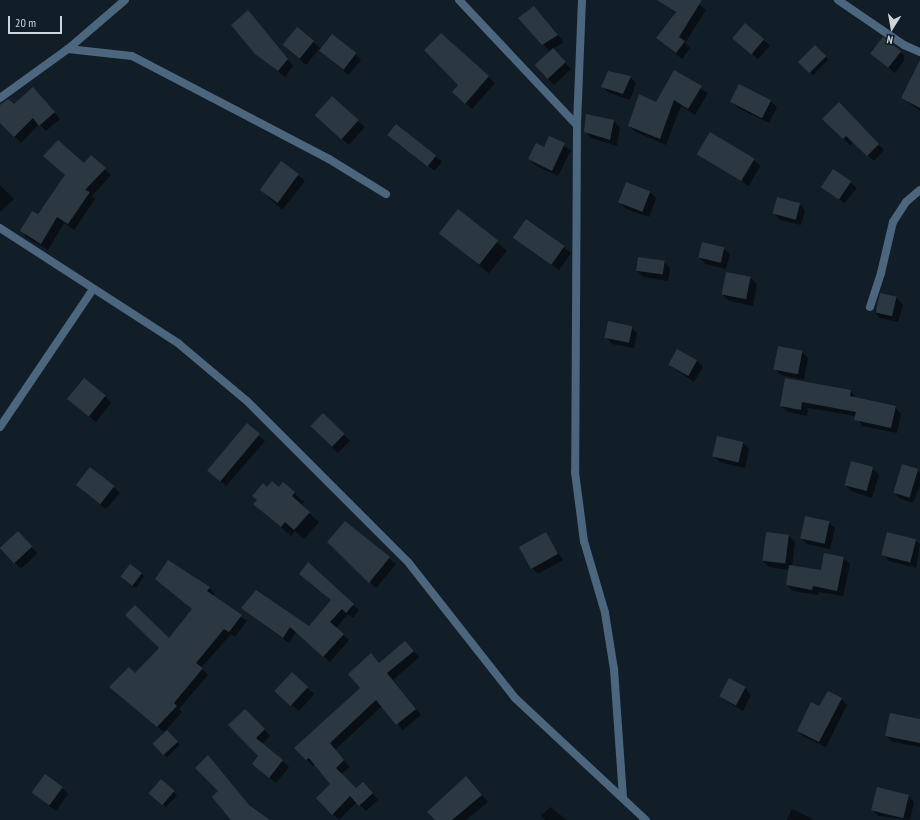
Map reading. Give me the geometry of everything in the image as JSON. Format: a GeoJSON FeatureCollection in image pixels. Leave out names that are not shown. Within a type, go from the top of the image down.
{"type":"FeatureCollection","features":[{"type":"Feature","properties":{"kind":"street"},"geometry":{"type":"LineString","coordinates":[[0,98],[68,49],[125,0]]}},
{"type":"Feature","properties":{"kind":"street"},"geometry":{"type":"LineString","coordinates":[[459,0],[577,125]]}},
{"type":"Feature","properties":{"kind":"street"},"geometry":{"type":"LineString","coordinates":[[582,0],[577,125],[575,472],[584,541],[605,613],[614,669],[623,797]]}},
{"type":"Feature","properties":{"kind":"street"},"geometry":{"type":"LineString","coordinates":[[838,0],[904,45],[920,52]]}},
{"type":"Feature","properties":{"kind":"street"},"geometry":{"type":"LineString","coordinates":[[68,49],[132,56],[329,159],[386,194]]}},
{"type":"Feature","properties":{"kind":"street"},"geometry":{"type":"LineString","coordinates":[[870,307],[881,273],[893,222],[906,202],[920,190]]}},
{"type":"Feature","properties":{"kind":"street"},"geometry":{"type":"LineString","coordinates":[[0,228],[179,344],[248,401],[408,562],[515,698],[646,820]]}},
{"type":"Feature","properties":{"kind":"street"},"geometry":{"type":"LineString","coordinates":[[0,427],[93,289]]}},
{"type":"Feature","properties":{"kind":"building"},"geometry":{"type":"Polygon","coordinates":[[[657,0],[702,0],[679,37],[685,41],[676,53],[656,38],[676,12],[657,0]]]}},
{"type":"Feature","properties":{"kind":"building"},"geometry":{"type":"Polygon","coordinates":[[[534,6],[558,35],[542,45],[518,18],[534,6]]]}},
{"type":"Feature","properties":{"kind":"building"},"geometry":{"type":"Polygon","coordinates":[[[248,10],[288,59],[278,71],[255,54],[231,25],[248,10]]]}},
{"type":"Feature","properties":{"kind":"building"},"geometry":{"type":"Polygon","coordinates":[[[745,23],[764,39],[751,54],[732,38],[745,23]]]}},
{"type":"Feature","properties":{"kind":"building"},"geometry":{"type":"Polygon","coordinates":[[[297,27],[314,41],[300,59],[283,45],[297,27]]]}},
{"type":"Feature","properties":{"kind":"building"},"geometry":{"type":"Polygon","coordinates":[[[441,33],[489,76],[465,104],[452,92],[458,85],[424,50],[441,33]]]}},
{"type":"Feature","properties":{"kind":"building"},"geometry":{"type":"Polygon","coordinates":[[[332,34],[356,53],[343,70],[319,51],[332,34]]]}},
{"type":"Feature","properties":{"kind":"building"},"geometry":{"type":"Polygon","coordinates":[[[883,37],[901,51],[888,68],[870,54],[883,37]]]}},
{"type":"Feature","properties":{"kind":"building"},"geometry":{"type":"Polygon","coordinates":[[[815,45],[826,56],[809,73],[798,62],[815,45]]]}},
{"type":"Feature","properties":{"kind":"building"},"geometry":{"type":"Polygon","coordinates":[[[553,48],[566,62],[548,79],[535,65],[553,48]]]}},
{"type":"Feature","properties":{"kind":"building"},"geometry":{"type":"Polygon","coordinates":[[[920,60],[920,108],[901,98],[920,60]]]}},
{"type":"Feature","properties":{"kind":"building"},"geometry":{"type":"Polygon","coordinates":[[[674,70],[702,86],[688,109],[674,100],[660,139],[628,126],[639,94],[656,102],[674,70]]]}},
{"type":"Feature","properties":{"kind":"building"},"geometry":{"type":"Polygon","coordinates":[[[608,71],[631,76],[623,94],[601,87],[608,71]]]}},
{"type":"Feature","properties":{"kind":"building"},"geometry":{"type":"Polygon","coordinates":[[[739,84],[771,100],[762,118],[730,102],[739,84]]]}},
{"type":"Feature","properties":{"kind":"building"},"geometry":{"type":"Polygon","coordinates":[[[33,87],[55,112],[39,126],[33,118],[14,137],[0,123],[0,105],[8,99],[14,104],[33,87]]]}},
{"type":"Feature","properties":{"kind":"building"},"geometry":{"type":"Polygon","coordinates":[[[332,96],[359,120],[341,139],[315,115],[332,96]]]}},
{"type":"Feature","properties":{"kind":"building"},"geometry":{"type":"Polygon","coordinates":[[[839,102],[879,144],[867,156],[846,136],[843,139],[822,119],[839,102]]]}},
{"type":"Feature","properties":{"kind":"building"},"geometry":{"type":"Polygon","coordinates":[[[586,114],[614,120],[610,140],[584,132],[586,114]]]}},
{"type":"Feature","properties":{"kind":"building"},"geometry":{"type":"Polygon","coordinates":[[[396,124],[436,155],[428,166],[387,135],[396,124]]]}},
{"type":"Feature","properties":{"kind":"building"},"geometry":{"type":"Polygon","coordinates":[[[710,132],[755,159],[741,181],[697,154],[710,132]]]}},
{"type":"Feature","properties":{"kind":"building"},"geometry":{"type":"Polygon","coordinates":[[[549,136],[565,143],[552,171],[528,159],[536,143],[544,147],[549,136]]]}},
{"type":"Feature","properties":{"kind":"building"},"geometry":{"type":"Polygon","coordinates":[[[58,140],[84,163],[91,155],[106,168],[85,190],[90,192],[68,224],[57,217],[41,244],[20,231],[32,211],[38,214],[65,175],[43,156],[58,140]]]}},
{"type":"Feature","properties":{"kind":"building"},"geometry":{"type":"Polygon","coordinates":[[[281,161],[299,174],[278,203],[260,190],[281,161]]]}},
{"type":"Feature","properties":{"kind":"building"},"geometry":{"type":"Polygon","coordinates":[[[833,169],[851,181],[839,200],[821,187],[833,169]]]}},
{"type":"Feature","properties":{"kind":"building"},"geometry":{"type":"Polygon","coordinates":[[[626,182],[650,191],[642,212],[618,203],[626,182]]]}},
{"type":"Feature","properties":{"kind":"building"},"geometry":{"type":"Polygon","coordinates":[[[777,197],[800,203],[796,220],[773,213],[777,197]]]}},
{"type":"Feature","properties":{"kind":"building"},"geometry":{"type":"Polygon","coordinates":[[[458,209],[498,240],[479,265],[439,233],[458,209]]]}},
{"type":"Feature","properties":{"kind":"building"},"geometry":{"type":"Polygon","coordinates":[[[526,219],[565,246],[551,265],[513,238],[526,219]]]}},
{"type":"Feature","properties":{"kind":"building"},"geometry":{"type":"Polygon","coordinates":[[[702,242],[724,247],[721,263],[698,258],[702,242]]]}},
{"type":"Feature","properties":{"kind":"building"},"geometry":{"type":"Polygon","coordinates":[[[638,257],[665,261],[663,275],[636,271],[638,257]]]}},
{"type":"Feature","properties":{"kind":"building"},"geometry":{"type":"Polygon","coordinates":[[[726,272],[751,277],[746,299],[722,295],[726,272]]]}},
{"type":"Feature","properties":{"kind":"building"},"geometry":{"type":"Polygon","coordinates":[[[880,293],[897,297],[892,316],[876,312],[880,293]]]}},
{"type":"Feature","properties":{"kind":"building"},"geometry":{"type":"Polygon","coordinates":[[[608,321],[632,326],[629,343],[604,338],[608,321]]]}},
{"type":"Feature","properties":{"kind":"building"},"geometry":{"type":"Polygon","coordinates":[[[778,346],[803,351],[798,374],[773,370],[778,346]]]}},
{"type":"Feature","properties":{"kind":"building"},"geometry":{"type":"Polygon","coordinates":[[[677,349],[697,360],[688,376],[668,365],[677,349]]]}},
{"type":"Feature","properties":{"kind":"building"},"geometry":{"type":"Polygon","coordinates":[[[84,378],[106,396],[89,417],[67,399],[84,378]]]}},
{"type":"Feature","properties":{"kind":"building"},"geometry":{"type":"Polygon","coordinates":[[[785,378],[851,390],[850,396],[896,406],[891,428],[854,420],[856,412],[802,402],[801,410],[780,406],[785,378]]]}},
{"type":"Feature","properties":{"kind":"building"},"geometry":{"type":"Polygon","coordinates":[[[323,413],[345,434],[332,447],[310,426],[323,413]]]}},
{"type":"Feature","properties":{"kind":"building"},"geometry":{"type":"Polygon","coordinates":[[[247,423],[260,434],[220,481],[207,470],[247,423]]]}},
{"type":"Feature","properties":{"kind":"building"},"geometry":{"type":"Polygon","coordinates":[[[717,436],[743,442],[739,463],[712,456],[717,436]]]}},
{"type":"Feature","properties":{"kind":"building"},"geometry":{"type":"Polygon","coordinates":[[[851,461],[873,467],[867,491],[845,485],[851,461]]]}},
{"type":"Feature","properties":{"kind":"building"},"geometry":{"type":"Polygon","coordinates":[[[902,464],[918,469],[909,498],[893,493],[902,464]]]}},
{"type":"Feature","properties":{"kind":"building"},"geometry":{"type":"Polygon","coordinates":[[[90,467],[114,486],[100,504],[76,485],[90,467]]]}},
{"type":"Feature","properties":{"kind":"building"},"geometry":{"type":"Polygon","coordinates":[[[272,481],[279,487],[283,482],[295,492],[292,496],[310,512],[294,530],[285,522],[281,527],[253,504],[257,500],[252,496],[263,483],[267,487],[272,481]]]}},
{"type":"Feature","properties":{"kind":"building"},"geometry":{"type":"Polygon","coordinates":[[[805,516],[829,521],[825,544],[800,538],[805,516]]]}},
{"type":"Feature","properties":{"kind":"building"},"geometry":{"type":"Polygon","coordinates":[[[345,521],[390,557],[369,583],[327,542],[345,521]]]}},
{"type":"Feature","properties":{"kind":"building"},"geometry":{"type":"Polygon","coordinates":[[[18,531],[32,546],[14,563],[0,548],[18,531]]]}},
{"type":"Feature","properties":{"kind":"building"},"geometry":{"type":"Polygon","coordinates":[[[546,532],[558,554],[531,569],[519,547],[546,532]]]}},
{"type":"Feature","properties":{"kind":"building"},"geometry":{"type":"Polygon","coordinates":[[[766,532],[789,535],[785,564],[762,561],[766,532]]]}},
{"type":"Feature","properties":{"kind":"building"},"geometry":{"type":"Polygon","coordinates":[[[887,532],[916,539],[910,563],[881,555],[887,532]]]}},
{"type":"Feature","properties":{"kind":"building"},"geometry":{"type":"Polygon","coordinates":[[[824,553],[844,557],[837,591],[813,586],[812,590],[786,585],[789,565],[821,570],[824,553]]]}},
{"type":"Feature","properties":{"kind":"building"},"geometry":{"type":"Polygon","coordinates":[[[168,560],[210,587],[207,591],[242,615],[229,632],[224,629],[196,663],[203,668],[174,703],[177,706],[157,727],[109,687],[129,667],[135,673],[159,648],[125,615],[135,605],[169,638],[192,609],[155,579],[168,560]]]}},
{"type":"Feature","properties":{"kind":"building"},"geometry":{"type":"Polygon","coordinates":[[[308,562],[354,604],[346,613],[342,609],[330,622],[344,634],[323,657],[290,627],[283,638],[241,608],[256,590],[309,626],[331,600],[299,574],[308,562]]]}},
{"type":"Feature","properties":{"kind":"building"},"geometry":{"type":"Polygon","coordinates":[[[130,564],[142,573],[132,586],[120,577],[130,564]]]}},
{"type":"Feature","properties":{"kind":"building"},"geometry":{"type":"Polygon","coordinates":[[[405,641],[414,651],[387,673],[416,709],[396,725],[376,700],[330,743],[344,760],[336,768],[356,788],[363,782],[373,793],[359,806],[350,796],[332,815],[316,798],[330,784],[309,758],[306,760],[294,748],[360,688],[348,674],[371,653],[379,663],[405,641]]]}},
{"type":"Feature","properties":{"kind":"building"},"geometry":{"type":"Polygon","coordinates":[[[292,672],[308,687],[290,706],[274,691],[292,672]]]}},
{"type":"Feature","properties":{"kind":"building"},"geometry":{"type":"Polygon","coordinates":[[[729,678],[746,687],[736,705],[719,697],[729,678]]]}},
{"type":"Feature","properties":{"kind":"building"},"geometry":{"type":"Polygon","coordinates":[[[828,691],[842,698],[819,742],[797,731],[811,702],[819,706],[828,691]]]}},
{"type":"Feature","properties":{"kind":"building"},"geometry":{"type":"Polygon","coordinates":[[[245,709],[265,729],[256,738],[283,760],[269,778],[252,764],[258,756],[228,725],[245,709]]]}},
{"type":"Feature","properties":{"kind":"building"},"geometry":{"type":"Polygon","coordinates":[[[890,713],[920,719],[920,743],[885,736],[890,713]]]}},
{"type":"Feature","properties":{"kind":"building"},"geometry":{"type":"Polygon","coordinates":[[[167,730],[178,742],[163,755],[152,744],[167,730]]]}},
{"type":"Feature","properties":{"kind":"building"},"geometry":{"type":"Polygon","coordinates":[[[208,755],[249,805],[270,820],[231,820],[212,797],[218,791],[195,768],[208,755]]]}},
{"type":"Feature","properties":{"kind":"building"},"geometry":{"type":"Polygon","coordinates":[[[45,774],[63,787],[49,806],[31,793],[45,774]]]}},
{"type":"Feature","properties":{"kind":"building"},"geometry":{"type":"Polygon","coordinates":[[[466,776],[482,795],[452,820],[435,820],[427,812],[466,776]]]}},
{"type":"Feature","properties":{"kind":"building"},"geometry":{"type":"Polygon","coordinates":[[[161,779],[175,791],[162,805],[149,793],[161,779]]]}},
{"type":"Feature","properties":{"kind":"building"},"geometry":{"type":"Polygon","coordinates":[[[877,787],[909,795],[903,818],[871,810],[877,787]]]}}]}
